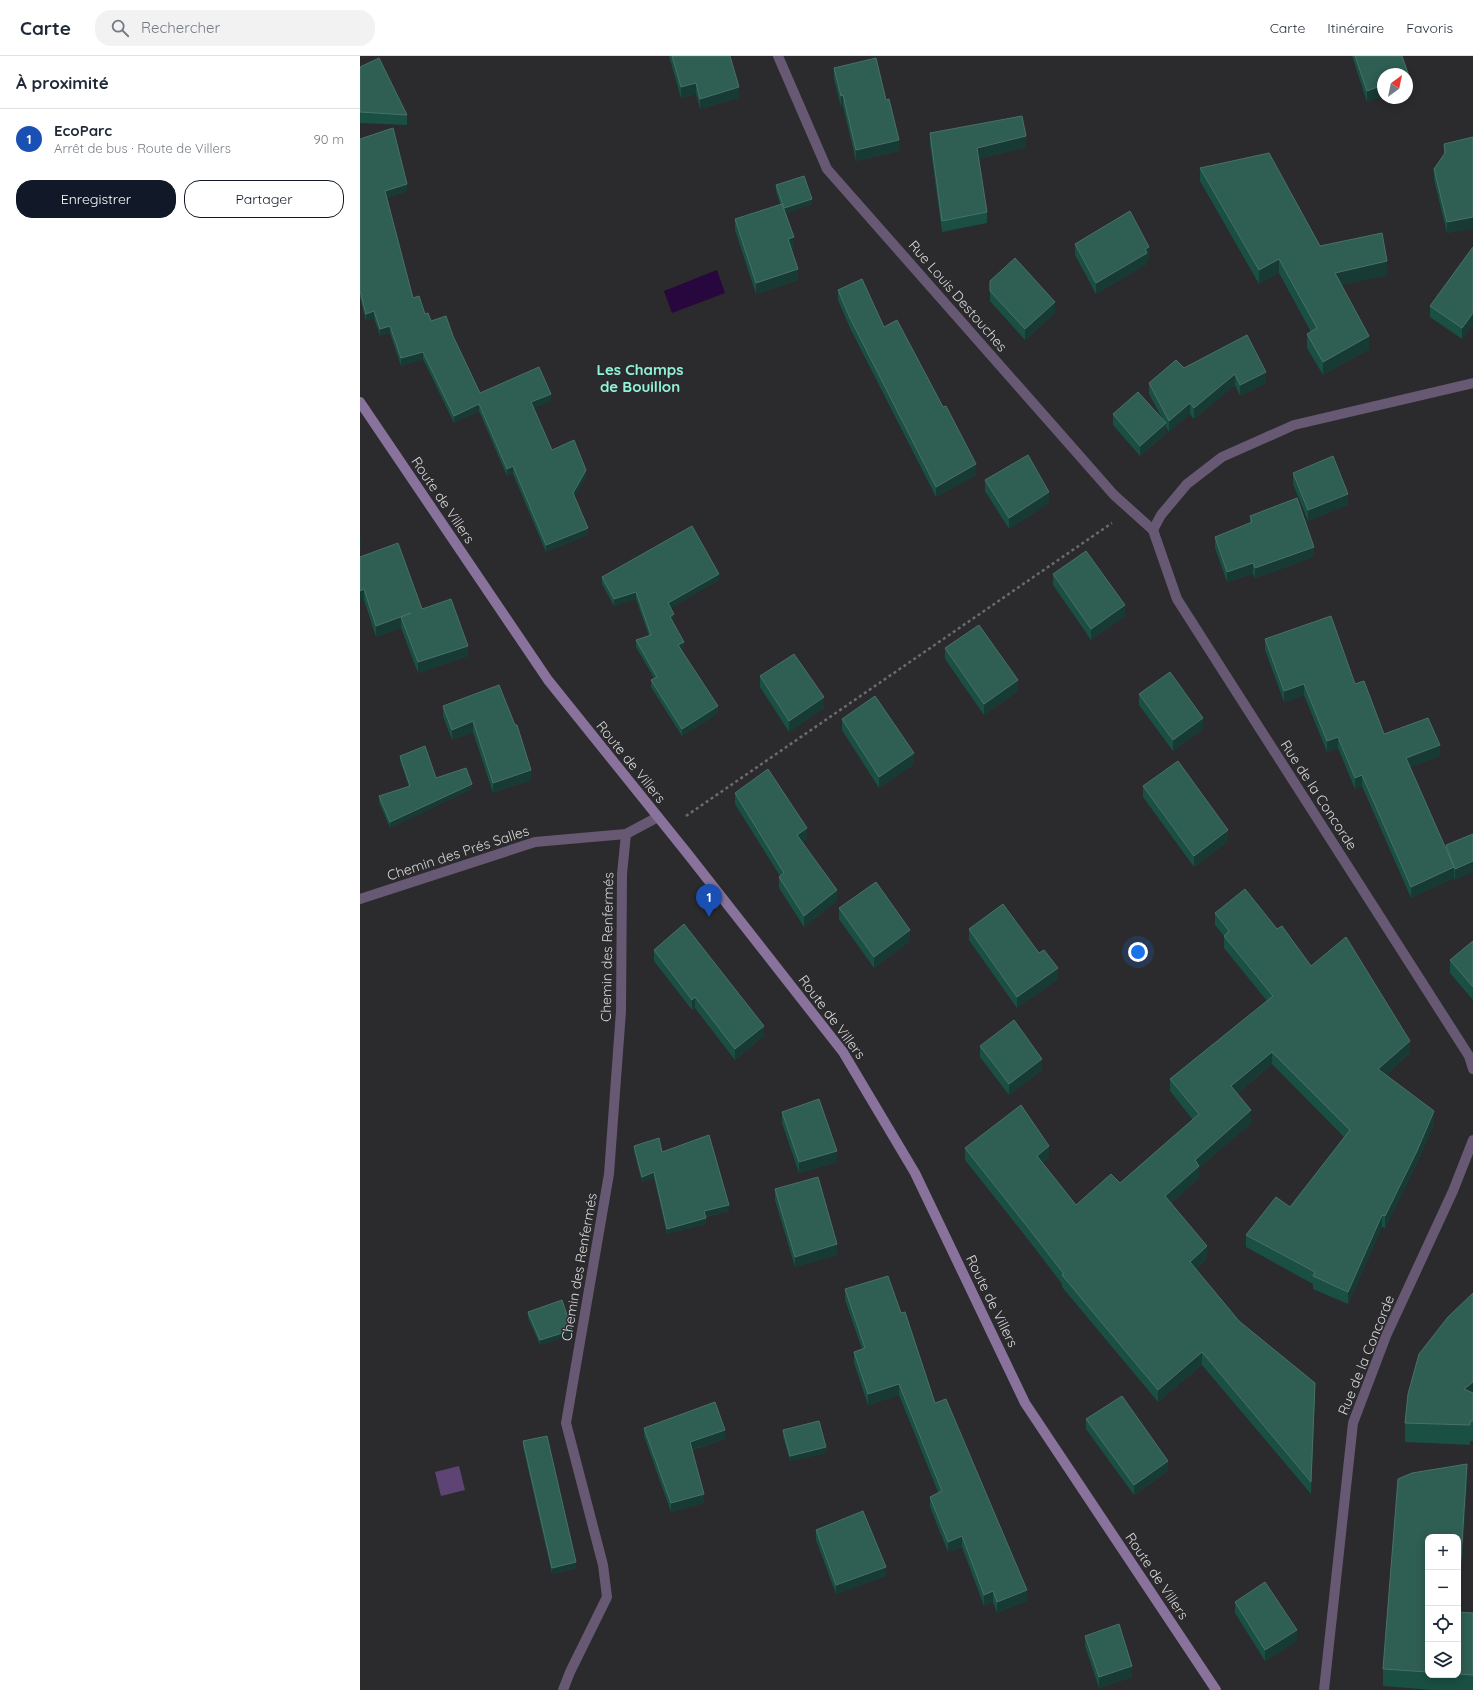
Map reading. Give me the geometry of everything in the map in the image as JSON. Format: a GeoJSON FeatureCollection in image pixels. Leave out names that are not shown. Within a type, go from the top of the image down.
{"type":"FeatureCollection","features":[{"type":"Feature","properties":{"kind":"main road","name":"Route de Villers"},"geometry":{"type":"LineString","coordinates":[[360,402],[548,680],[843,1052],[915,1173],[1025,1403],[1216,1690]]}},
{"type":"Feature","properties":{"kind":"street","name":"Rue Louis Destouches"},"geometry":{"type":"LineString","coordinates":[[778,56],[827,169],[1114,495],[1152,530]]}},
{"type":"Feature","properties":{"kind":"street"},"geometry":{"type":"LineString","coordinates":[[1152,530],[1161,515],[1187,484],[1222,457],[1294,424],[1473,383]]}},
{"type":"Feature","properties":{"kind":"street","name":"Rue de la Concorde"},"geometry":{"type":"LineString","coordinates":[[1152,530],[1177,599],[1469,1056],[1473,1069]]}},
{"type":"Feature","properties":{"kind":"street","name":"Chemin des Prés Salles"},"geometry":{"type":"LineString","coordinates":[[360,899],[535,842],[626,834],[658,817]]}},
{"type":"Feature","properties":{"kind":"street","name":"Chemin des Renfermés"},"geometry":{"type":"LineString","coordinates":[[563,1690],[570,1672],[607,1597],[603,1565],[566,1423],[609,1174],[620,1011],[622,874],[626,834]]}},
{"type":"Feature","properties":{"kind":"street","name":"Rue de la Concorde"},"geometry":{"type":"LineString","coordinates":[[1324,1690],[1353,1423],[1386,1336],[1453,1191],[1473,1140]]}},
{"type":"Feature","properties":{"kind":"path"},"geometry":{"type":"LineString","coordinates":[[667,829],[1131,510]]}},
{"type":"Feature","properties":{"kind":"shaded area"},"geometry":{"type":"Polygon","coordinates":[[[717,270],[725,293],[672,313],[664,291],[717,270]]]}},
{"type":"Feature","properties":{"kind":"shaded area"},"geometry":{"type":"Polygon","coordinates":[[[459,1466],[465,1490],[441,1496],[435,1472],[459,1466]]]}},
{"type":"Feature","properties":{"kind":"building"},"geometry":{"type":"Polygon","coordinates":[[[672,56],[730,56],[739,87],[700,99],[696,83],[681,87],[672,56]]]}},
{"type":"Feature","properties":{"kind":"building"},"geometry":{"type":"Polygon","coordinates":[[[1355,56],[1402,56],[1406,68],[1377,68],[1377,87],[1367,91],[1355,56]]]}},
{"type":"Feature","properties":{"kind":"building"},"geometry":{"type":"Polygon","coordinates":[[[379,58],[407,115],[360,112],[360,67],[379,58]]]}},
{"type":"Feature","properties":{"kind":"building"},"geometry":{"type":"Polygon","coordinates":[[[876,58],[886,100],[889,99],[899,140],[856,150],[843,95],[841,96],[834,68],[876,58]]]}},
{"type":"Feature","properties":{"kind":"building"},"geometry":{"type":"Polygon","coordinates":[[[1022,116],[1026,136],[977,148],[987,212],[942,221],[930,133],[1022,116]]]}},
{"type":"Feature","properties":{"kind":"building"},"geometry":{"type":"Polygon","coordinates":[[[393,128],[407,184],[385,191],[413,298],[419,296],[425,314],[428,313],[431,321],[446,316],[453,336],[480,393],[539,367],[551,394],[531,402],[552,450],[574,440],[586,470],[573,493],[588,528],[546,545],[513,466],[507,469],[479,404],[454,416],[423,352],[401,358],[390,326],[380,329],[374,311],[366,314],[360,291],[360,139],[393,128]]]}},
{"type":"Feature","properties":{"kind":"building"},"geometry":{"type":"Polygon","coordinates":[[[1473,137],[1473,217],[1447,222],[1434,169],[1445,153],[1444,144],[1473,137]]]}},
{"type":"Feature","properties":{"kind":"building"},"geometry":{"type":"Polygon","coordinates":[[[1269,153],[1320,246],[1382,233],[1387,261],[1335,273],[1369,336],[1323,362],[1307,334],[1317,328],[1279,259],[1259,270],[1200,168],[1269,153]]]}},
{"type":"Feature","properties":{"kind":"building"},"geometry":{"type":"Polygon","coordinates":[[[804,176],[812,199],[784,208],[776,185],[804,176]]]}},
{"type":"Feature","properties":{"kind":"building"},"geometry":{"type":"Polygon","coordinates":[[[782,204],[794,237],[788,239],[798,269],[756,283],[735,219],[782,204]]]}},
{"type":"Feature","properties":{"kind":"building"},"geometry":{"type":"Polygon","coordinates":[[[1130,211],[1149,247],[1145,249],[1147,253],[1096,283],[1075,244],[1130,211]]]}},
{"type":"Feature","properties":{"kind":"building"},"geometry":{"type":"Polygon","coordinates":[[[1473,247],[1473,313],[1462,328],[1430,306],[1473,247]]]}},
{"type":"Feature","properties":{"kind":"building"},"geometry":{"type":"Polygon","coordinates":[[[1015,258],[1055,302],[1025,329],[990,291],[990,281],[1015,258]]]}},
{"type":"Feature","properties":{"kind":"building"},"geometry":{"type":"Polygon","coordinates":[[[862,279],[884,327],[897,320],[943,407],[946,406],[976,464],[936,487],[850,318],[838,290],[862,279]]]}},
{"type":"Feature","properties":{"kind":"building"},"geometry":{"type":"Polygon","coordinates":[[[1247,335],[1266,372],[1240,385],[1235,374],[1194,408],[1190,403],[1169,421],[1149,383],[1176,360],[1184,368],[1247,335]]]}},
{"type":"Feature","properties":{"kind":"building"},"geometry":{"type":"Polygon","coordinates":[[[1138,392],[1166,423],[1140,446],[1113,414],[1138,392]]]}},
{"type":"Feature","properties":{"kind":"building"},"geometry":{"type":"Polygon","coordinates":[[[1028,455],[1049,492],[1009,518],[985,480],[1028,455]]]}},
{"type":"Feature","properties":{"kind":"building"},"geometry":{"type":"Polygon","coordinates":[[[1333,456],[1348,494],[1308,510],[1293,473],[1333,456]]]}},
{"type":"Feature","properties":{"kind":"building"},"geometry":{"type":"Polygon","coordinates":[[[1297,498],[1314,547],[1255,568],[1253,563],[1227,572],[1215,537],[1252,522],[1250,516],[1297,498]]]}},
{"type":"Feature","properties":{"kind":"building"},"geometry":{"type":"Polygon","coordinates":[[[692,526],[719,574],[668,603],[674,614],[670,617],[684,642],[678,645],[718,706],[682,729],[651,680],[657,677],[636,640],[651,635],[636,592],[614,599],[602,577],[692,526]]]}},
{"type":"Feature","properties":{"kind":"building"},"geometry":{"type":"Polygon","coordinates":[[[398,543],[422,609],[451,599],[468,646],[418,662],[401,617],[411,613],[376,626],[364,589],[360,591],[360,557],[398,543]]]}},
{"type":"Feature","properties":{"kind":"building"},"geometry":{"type":"Polygon","coordinates":[[[1086,551],[1125,605],[1091,629],[1053,574],[1086,551]]]}},
{"type":"Feature","properties":{"kind":"building"},"geometry":{"type":"Polygon","coordinates":[[[1331,616],[1355,684],[1364,681],[1384,734],[1428,718],[1440,745],[1406,758],[1454,867],[1411,887],[1362,775],[1355,778],[1338,737],[1327,741],[1304,684],[1284,691],[1265,639],[1331,616]]]}},
{"type":"Feature","properties":{"kind":"building"},"geometry":{"type":"Polygon","coordinates":[[[979,625],[1018,680],[984,704],[945,648],[979,625]]]}},
{"type":"Feature","properties":{"kind":"building"},"geometry":{"type":"Polygon","coordinates":[[[794,654],[824,697],[789,721],[760,676],[794,654]]]}},
{"type":"Feature","properties":{"kind":"building"},"geometry":{"type":"Polygon","coordinates":[[[1170,672],[1203,718],[1173,740],[1139,694],[1170,672]]]}},
{"type":"Feature","properties":{"kind":"building"},"geometry":{"type":"Polygon","coordinates":[[[499,685],[515,725],[517,725],[531,770],[493,783],[473,721],[452,730],[443,706],[499,685]]]}},
{"type":"Feature","properties":{"kind":"building"},"geometry":{"type":"Polygon","coordinates":[[[875,696],[914,753],[879,777],[842,719],[875,696]]]}},
{"type":"Feature","properties":{"kind":"building"},"geometry":{"type":"Polygon","coordinates":[[[425,746],[436,778],[466,768],[472,784],[390,822],[379,796],[410,786],[400,756],[425,746]]]}},
{"type":"Feature","properties":{"kind":"building"},"geometry":{"type":"Polygon","coordinates":[[[1178,761],[1228,830],[1194,856],[1143,786],[1178,761]]]}},
{"type":"Feature","properties":{"kind":"building"},"geometry":{"type":"Polygon","coordinates":[[[768,769],[807,828],[797,835],[837,890],[804,916],[779,877],[784,873],[735,793],[768,769]]]}},
{"type":"Feature","properties":{"kind":"building"},"geometry":{"type":"Polygon","coordinates":[[[1473,834],[1473,861],[1455,869],[1446,845],[1473,834]]]}},
{"type":"Feature","properties":{"kind":"building"},"geometry":{"type":"Polygon","coordinates":[[[876,882],[910,930],[874,957],[839,908],[876,882]]]}},
{"type":"Feature","properties":{"kind":"building"},"geometry":{"type":"Polygon","coordinates":[[[1245,889],[1277,929],[1282,926],[1311,966],[1346,937],[1410,1041],[1378,1069],[1434,1111],[1417,1151],[1385,1216],[1382,1215],[1348,1292],[1313,1276],[1315,1272],[1246,1235],[1276,1197],[1290,1207],[1350,1130],[1272,1052],[1231,1086],[1251,1110],[1195,1160],[1199,1166],[1165,1196],[1207,1246],[1190,1262],[1239,1321],[1315,1383],[1311,1482],[1202,1352],[1158,1390],[1062,1275],[1064,1274],[965,1148],[1021,1105],[1049,1146],[1037,1156],[1076,1205],[1111,1174],[1120,1183],[1199,1114],[1170,1079],[1273,996],[1224,936],[1229,931],[1215,913],[1245,889]]]}},
{"type":"Feature","properties":{"kind":"building"},"geometry":{"type":"Polygon","coordinates":[[[1003,904],[1039,953],[1044,950],[1058,968],[1017,997],[969,929],[1003,904]]]}},
{"type":"Feature","properties":{"kind":"building"},"geometry":{"type":"Polygon","coordinates":[[[684,924],[764,1026],[735,1049],[695,997],[692,1000],[654,950],[684,924]]]}},
{"type":"Feature","properties":{"kind":"building"},"geometry":{"type":"Polygon","coordinates":[[[1473,941],[1473,987],[1450,960],[1473,941]]]}},
{"type":"Feature","properties":{"kind":"building"},"geometry":{"type":"Polygon","coordinates":[[[1014,1020],[1042,1059],[1009,1084],[980,1046],[1014,1020]]]}},
{"type":"Feature","properties":{"kind":"building"},"geometry":{"type":"Polygon","coordinates":[[[819,1099],[837,1151],[799,1162],[782,1112],[819,1099]]]}},
{"type":"Feature","properties":{"kind":"building"},"geometry":{"type":"Polygon","coordinates":[[[709,1135],[729,1205],[704,1211],[706,1218],[667,1229],[654,1172],[642,1177],[634,1146],[659,1138],[662,1152],[709,1135]]]}},
{"type":"Feature","properties":{"kind":"building"},"geometry":{"type":"Polygon","coordinates":[[[818,1177],[837,1244],[795,1257],[775,1189],[818,1177]]]}},
{"type":"Feature","properties":{"kind":"building"},"geometry":{"type":"Polygon","coordinates":[[[888,1276],[901,1313],[905,1312],[935,1403],[946,1399],[1027,1590],[997,1602],[993,1591],[984,1595],[962,1536],[948,1542],[930,1497],[942,1491],[899,1384],[868,1394],[854,1352],[865,1348],[845,1289],[888,1276]]]}},
{"type":"Feature","properties":{"kind":"building"},"geometry":{"type":"Polygon","coordinates":[[[1473,1293],[1473,1382],[1464,1389],[1473,1393],[1473,1421],[1470,1421],[1470,1425],[1405,1423],[1408,1394],[1419,1354],[1448,1317],[1473,1293]]]}},
{"type":"Feature","properties":{"kind":"building"},"geometry":{"type":"Polygon","coordinates":[[[562,1300],[572,1330],[540,1340],[528,1312],[562,1300]]]}},
{"type":"Feature","properties":{"kind":"building"},"geometry":{"type":"Polygon","coordinates":[[[1122,1396],[1168,1461],[1134,1485],[1086,1419],[1122,1396]]]}},
{"type":"Feature","properties":{"kind":"building"},"geometry":{"type":"Polygon","coordinates":[[[715,1402],[725,1430],[690,1442],[704,1494],[671,1503],[644,1428],[715,1402]]]}},
{"type":"Feature","properties":{"kind":"building"},"geometry":{"type":"Polygon","coordinates":[[[819,1421],[826,1447],[790,1456],[783,1430],[819,1421]]]}},
{"type":"Feature","properties":{"kind":"building"},"geometry":{"type":"Polygon","coordinates":[[[547,1436],[576,1562],[552,1568],[523,1441],[547,1436]]]}},
{"type":"Feature","properties":{"kind":"building"},"geometry":{"type":"Polygon","coordinates":[[[1467,1464],[1461,1559],[1461,1534],[1425,1534],[1425,1672],[1383,1669],[1398,1479],[1412,1473],[1467,1464]]]}},
{"type":"Feature","properties":{"kind":"building"},"geometry":{"type":"Polygon","coordinates":[[[863,1511],[886,1567],[836,1585],[816,1530],[863,1511]]]}},
{"type":"Feature","properties":{"kind":"building"},"geometry":{"type":"Polygon","coordinates":[[[1265,1582],[1297,1630],[1265,1650],[1235,1602],[1265,1582]]]}},
{"type":"Feature","properties":{"kind":"building"},"geometry":{"type":"Polygon","coordinates":[[[1461,1612],[1473,1613],[1473,1675],[1461,1674],[1461,1612]]]}},
{"type":"Feature","properties":{"kind":"building"},"geometry":{"type":"Polygon","coordinates":[[[1119,1624],[1132,1666],[1099,1677],[1085,1636],[1119,1624]]]}},
{"type":"Feature","properties":{"kind":"place","name":"EcoParc"},"geometry":{"type":"Point","coordinates":[709,917]}},
{"type":"Feature","properties":{"kind":"district","name":"Les Champs de Bouillon"},"geometry":{"type":"Point","coordinates":[640,378]}}]}
